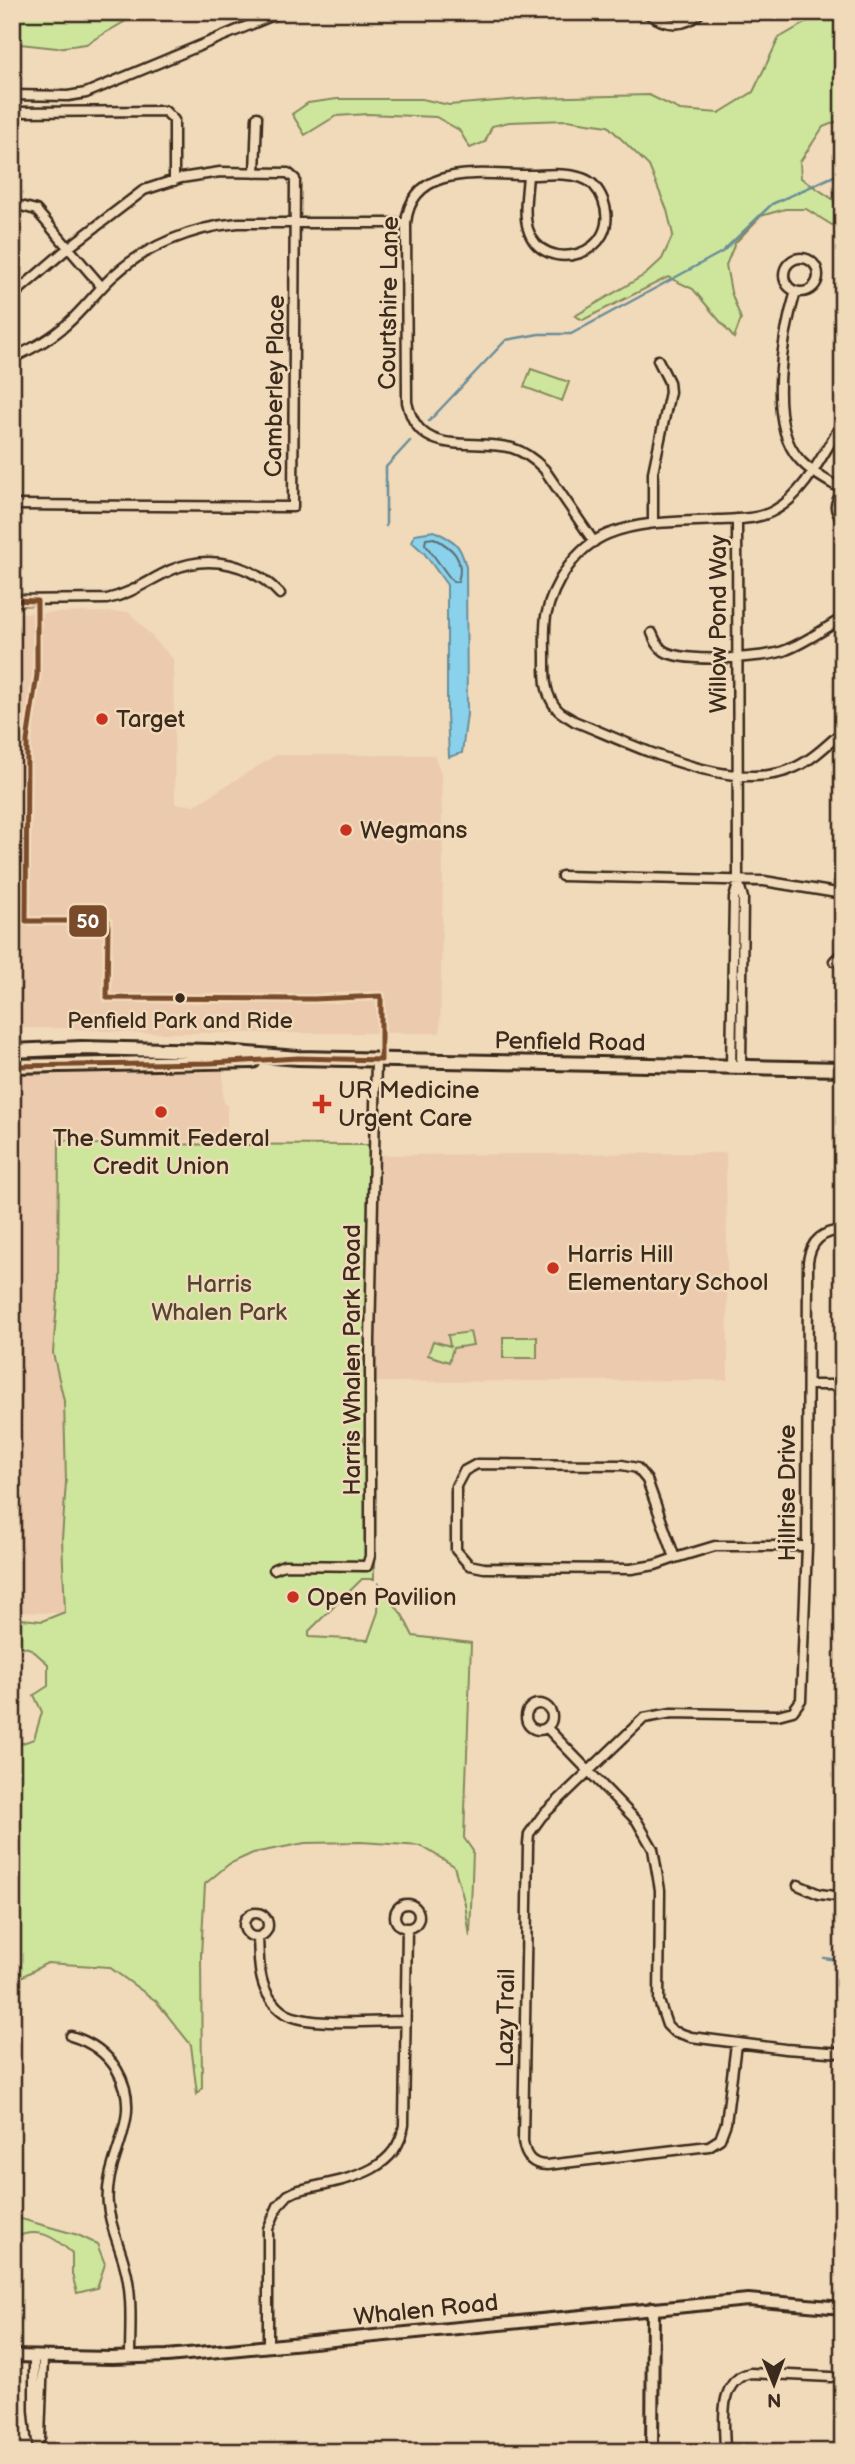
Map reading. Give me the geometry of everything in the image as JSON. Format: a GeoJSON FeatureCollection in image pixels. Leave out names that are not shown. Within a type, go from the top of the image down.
{"type":"FeatureCollection","features":[{"type":"Feature","properties":{"kind":"main road","name":"Penfield Road"},"geometry":{"type":"LineString","coordinates":[[12,1051],[82,1048],[212,1051],[298,1058],[843,1069]]}},
{"type":"Feature","properties":{"kind":"main road","name":"Penfield Road"},"geometry":{"type":"LineString","coordinates":[[12,1066],[211,1063],[298,1058]]}},
{"type":"Feature","properties":{"kind":"street"},"geometry":{"type":"LineString","coordinates":[[12,95],[68,96],[86,93],[281,12]]}},
{"type":"Feature","properties":{"kind":"street"},"geometry":{"type":"LineString","coordinates":[[646,12],[661,22],[680,24],[701,12]]}},
{"type":"Feature","properties":{"kind":"street"},"geometry":{"type":"LineString","coordinates":[[12,112],[165,111],[174,120],[174,181]]}},
{"type":"Feature","properties":{"kind":"street"},"geometry":{"type":"LineString","coordinates":[[256,173],[257,117]]}},
{"type":"Feature","properties":{"kind":"street","name":"Camberley Place"},"geometry":{"type":"LineString","coordinates":[[12,296],[68,248],[144,190],[220,172],[288,173],[295,179],[293,507],[12,505]]}},
{"type":"Feature","properties":{"kind":"street","name":"Courtshire Lane"},"geometry":{"type":"LineString","coordinates":[[528,175],[527,223],[535,242],[548,252],[566,256],[583,253],[600,240],[606,219],[602,198],[596,188],[579,176],[528,175],[461,175],[434,180],[424,187],[410,203],[406,223],[407,402],[411,415],[426,435],[436,441],[506,447],[526,453],[544,469],[594,542]]}},
{"type":"Feature","properties":{"kind":"street"},"geometry":{"type":"LineString","coordinates":[[12,207],[21,206],[36,211],[102,287]]}},
{"type":"Feature","properties":{"kind":"street"},"geometry":{"type":"LineString","coordinates":[[12,358],[55,334],[129,263],[178,237],[225,224],[406,223]]}},
{"type":"Feature","properties":{"kind":"street"},"geometry":{"type":"LineString","coordinates":[[796,259],[807,259],[818,272],[816,283],[807,290],[796,291],[788,285],[785,270],[796,259]]}},
{"type":"Feature","properties":{"kind":"street"},"geometry":{"type":"LineString","coordinates":[[796,291],[784,349],[781,377],[782,421],[790,446],[799,459],[843,491],[835,502],[836,511],[843,521]]}},
{"type":"Feature","properties":{"kind":"street"},"geometry":{"type":"LineString","coordinates":[[653,523],[653,472],[670,391],[659,360]]}},
{"type":"Feature","properties":{"kind":"street","name":"Willow Pond Way"},"geometry":{"type":"LineString","coordinates":[[736,1066],[743,898],[738,881],[736,775],[737,519],[763,516],[793,497],[843,422]]}},
{"type":"Feature","properties":{"kind":"street"},"geometry":{"type":"LineString","coordinates":[[737,519],[653,523],[606,534],[577,556],[558,583],[546,619],[545,683],[557,709],[574,721],[693,768],[720,774],[772,774],[786,771],[808,760],[843,732]]}},
{"type":"Feature","properties":{"kind":"street"},"geometry":{"type":"LineString","coordinates":[[12,600],[119,597],[170,570],[207,561],[231,564],[254,572],[280,594]]}},
{"type":"Feature","properties":{"kind":"street"},"geometry":{"type":"LineString","coordinates":[[652,633],[657,645],[681,658],[738,657],[786,650],[843,618]]}},
{"type":"Feature","properties":{"kind":"street"},"geometry":{"type":"LineString","coordinates":[[562,876],[764,881],[843,894]]}},
{"type":"Feature","properties":{"kind":"street"},"geometry":{"type":"LineString","coordinates":[[834,961],[843,952]]}},
{"type":"Feature","properties":{"kind":"street","name":"Harris Whalen Park Road"},"geometry":{"type":"LineString","coordinates":[[274,1569],[284,1564],[367,1566],[370,1556],[370,1331],[376,1060]]}},
{"type":"Feature","properties":{"kind":"street","name":"Hillrise Drive"},"geometry":{"type":"LineString","coordinates":[[730,1715],[787,1714],[798,1706],[801,1700],[807,1546],[809,1254],[821,1236],[843,1230]]}},
{"type":"Feature","properties":{"kind":"street"},"geometry":{"type":"LineString","coordinates":[[808,1385],[843,1385]]}},
{"type":"Feature","properties":{"kind":"street"},"geometry":{"type":"LineString","coordinates":[[675,1558],[648,1480],[630,1466],[477,1464],[464,1471],[457,1481],[456,1550],[463,1561],[476,1568],[631,1569],[655,1565],[715,1546],[807,1546]]}},
{"type":"Feature","properties":{"kind":"street","name":"Lazy Trail"},"geometry":{"type":"LineString","coordinates":[[730,1715],[672,1713],[644,1718],[542,1816],[529,1834],[523,2141],[526,2154],[535,2163],[547,2165],[709,2146],[724,2132],[736,2044]]}},
{"type":"Feature","properties":{"kind":"street"},"geometry":{"type":"LineString","coordinates":[[547,1728],[636,1821],[653,1849],[660,1890],[659,2001],[667,2025],[682,2035],[736,2044],[843,2053]]}},
{"type":"Feature","properties":{"kind":"street"},"geometry":{"type":"LineString","coordinates":[[798,1885],[819,1894],[843,1897]]}},
{"type":"Feature","properties":{"kind":"street"},"geometry":{"type":"LineString","coordinates":[[268,2347],[267,2240],[274,2213],[288,2195],[374,2169],[396,2151],[404,2125],[407,1928]]}},
{"type":"Feature","properties":{"kind":"street"},"geometry":{"type":"LineString","coordinates":[[258,1937],[260,1972],[264,1986],[274,2004],[287,2014],[323,2021],[404,2021]]}},
{"type":"Feature","properties":{"kind":"street"},"geometry":{"type":"LineString","coordinates":[[71,2036],[96,2046],[108,2057],[119,2074],[127,2097],[125,2127],[110,2181],[108,2200],[127,2276],[130,2358]]}},
{"type":"Feature","properties":{"kind":"street","name":"Whalen Road"},"geometry":{"type":"LineString","coordinates":[[12,2356],[130,2358],[748,2300],[843,2308]]}},
{"type":"Feature","properties":{"kind":"street"},"geometry":{"type":"LineString","coordinates":[[652,2452],[653,2308]]}},
{"type":"Feature","properties":{"kind":"street"},"geometry":{"type":"LineString","coordinates":[[38,2357],[43,2408],[38,2452]]}},
{"type":"Feature","properties":{"kind":"street"},"geometry":{"type":"LineString","coordinates":[[725,2452],[725,2399],[729,2388],[739,2377],[750,2373],[831,2376]]}},
{"type":"Feature","properties":{"kind":"shaded area"},"geometry":{"type":"Polygon","coordinates":[[[129,612],[173,659],[175,804],[195,805],[276,755],[434,755],[441,773],[443,867],[440,1033],[136,1033],[18,1028],[18,1017],[12,1017],[12,613],[129,612]]]}},
{"type":"Feature","properties":{"kind":"shaded area"},"geometry":{"type":"Polygon","coordinates":[[[223,1068],[227,1141],[60,1140],[58,1290],[53,1353],[64,1401],[66,1482],[62,1539],[65,1613],[12,1612],[12,1071],[223,1068]]]}},
{"type":"Feature","properties":{"kind":"shaded area","name":"Harris Hill Elementary School"},"geometry":{"type":"Polygon","coordinates":[[[726,1153],[728,1380],[375,1382],[381,1155],[726,1153]]]}},
{"type":"Feature","properties":{"kind":"green space"},"geometry":{"type":"Polygon","coordinates":[[[12,12],[141,12],[86,44],[57,48],[20,44],[12,48],[12,12]]]}},
{"type":"Feature","properties":{"kind":"green space"},"geometry":{"type":"Polygon","coordinates":[[[824,12],[843,12],[843,119],[823,127],[800,162],[801,178],[834,200],[842,224],[832,225],[806,209],[785,209],[761,216],[735,243],[726,265],[731,292],[741,319],[734,338],[693,289],[668,277],[583,320],[575,316],[646,274],[662,259],[673,235],[667,210],[649,166],[608,126],[567,120],[509,122],[492,126],[485,142],[470,148],[459,130],[436,117],[368,114],[336,116],[305,135],[292,114],[308,103],[337,99],[422,99],[449,105],[533,98],[649,95],[680,110],[719,113],[753,92],[779,38],[824,12]]]}},
{"type":"Feature","properties":{"kind":"green space"},"geometry":{"type":"Polygon","coordinates":[[[531,369],[569,382],[562,401],[524,387],[531,369]]]}},
{"type":"Feature","properties":{"kind":"green space","name":"Harris Whalen Park"},"geometry":{"type":"Polygon","coordinates":[[[59,1140],[79,1140],[80,1144],[369,1145],[366,1553],[374,1554],[374,1579],[362,1579],[309,1631],[309,1637],[368,1640],[378,1612],[379,1584],[403,1616],[413,1636],[471,1643],[464,1838],[473,1851],[470,1937],[465,1904],[454,1866],[421,1846],[361,1842],[305,1843],[253,1853],[229,1864],[205,1884],[201,1955],[202,2088],[197,2094],[191,2045],[156,2001],[109,1967],[47,1963],[12,1982],[12,1753],[14,1746],[34,1739],[42,1712],[34,1695],[48,1686],[48,1664],[31,1649],[12,1643],[12,1618],[42,1621],[65,1612],[62,1539],[66,1482],[64,1401],[53,1353],[58,1290],[59,1140]]]}},
{"type":"Feature","properties":{"kind":"green space"},"geometry":{"type":"Polygon","coordinates":[[[470,1332],[473,1345],[453,1348],[449,1362],[428,1355],[433,1341],[450,1346],[448,1335],[470,1332]]]}},
{"type":"Feature","properties":{"kind":"green space"},"geometry":{"type":"Polygon","coordinates":[[[503,1337],[537,1337],[537,1358],[503,1358],[503,1337]]]}},
{"type":"Feature","properties":{"kind":"green space"},"geometry":{"type":"Polygon","coordinates":[[[12,2206],[14,2217],[78,2235],[97,2244],[105,2264],[97,2288],[77,2293],[72,2274],[72,2253],[51,2237],[30,2233],[12,2238],[12,2206]]]}},
{"type":"Feature","properties":{"kind":"water"},"geometry":{"type":"Polygon","coordinates":[[[434,531],[456,544],[466,567],[467,714],[462,753],[449,757],[447,585],[424,553],[412,542],[415,534],[434,531]]]}},
{"type":"Feature","properties":{"kind":"waterway"},"geometry":{"type":"LineString","coordinates":[[12,21],[19,12]]}},
{"type":"Feature","properties":{"kind":"waterway"},"geometry":{"type":"LineString","coordinates":[[429,421],[506,340],[539,334],[571,334],[722,252],[772,204],[843,172]]}},
{"type":"Feature","properties":{"kind":"waterway"},"geometry":{"type":"LineString","coordinates":[[386,526],[386,467],[410,441]]}},
{"type":"Feature","properties":{"kind":"waterway"},"geometry":{"type":"LineString","coordinates":[[824,1958],[843,1961]]}},
{"type":"Feature","properties":{"kind":"transit line","name":"50"},"geometry":{"type":"LineString","coordinates":[[12,600],[37,601],[37,675],[27,741],[26,921],[108,921],[107,998],[314,999],[381,996],[381,1060],[298,1058],[211,1063],[12,1066]]}},
{"type":"Feature","properties":{"kind":"place","name":"Target"},"geometry":{"type":"Point","coordinates":[102,719]}},
{"type":"Feature","properties":{"kind":"place","name":"Wegmans"},"geometry":{"type":"Point","coordinates":[346,830]}},
{"type":"Feature","properties":{"kind":"place","name":"Penfield Park and Ride"},"geometry":{"type":"Point","coordinates":[180,998]}},
{"type":"Feature","properties":{"kind":"place","name":"UR Medicine Urgent Care"},"geometry":{"type":"Point","coordinates":[322,1104]}},
{"type":"Feature","properties":{"kind":"place","name":"The Summit Federal Credit Union"},"geometry":{"type":"Point","coordinates":[161,1112]}},
{"type":"Feature","properties":{"kind":"place","name":"Harris Hill Elementary School"},"geometry":{"type":"Point","coordinates":[553,1268]}},
{"type":"Feature","properties":{"kind":"place","name":"Open Pavilion"},"geometry":{"type":"Point","coordinates":[293,1597]}}]}
